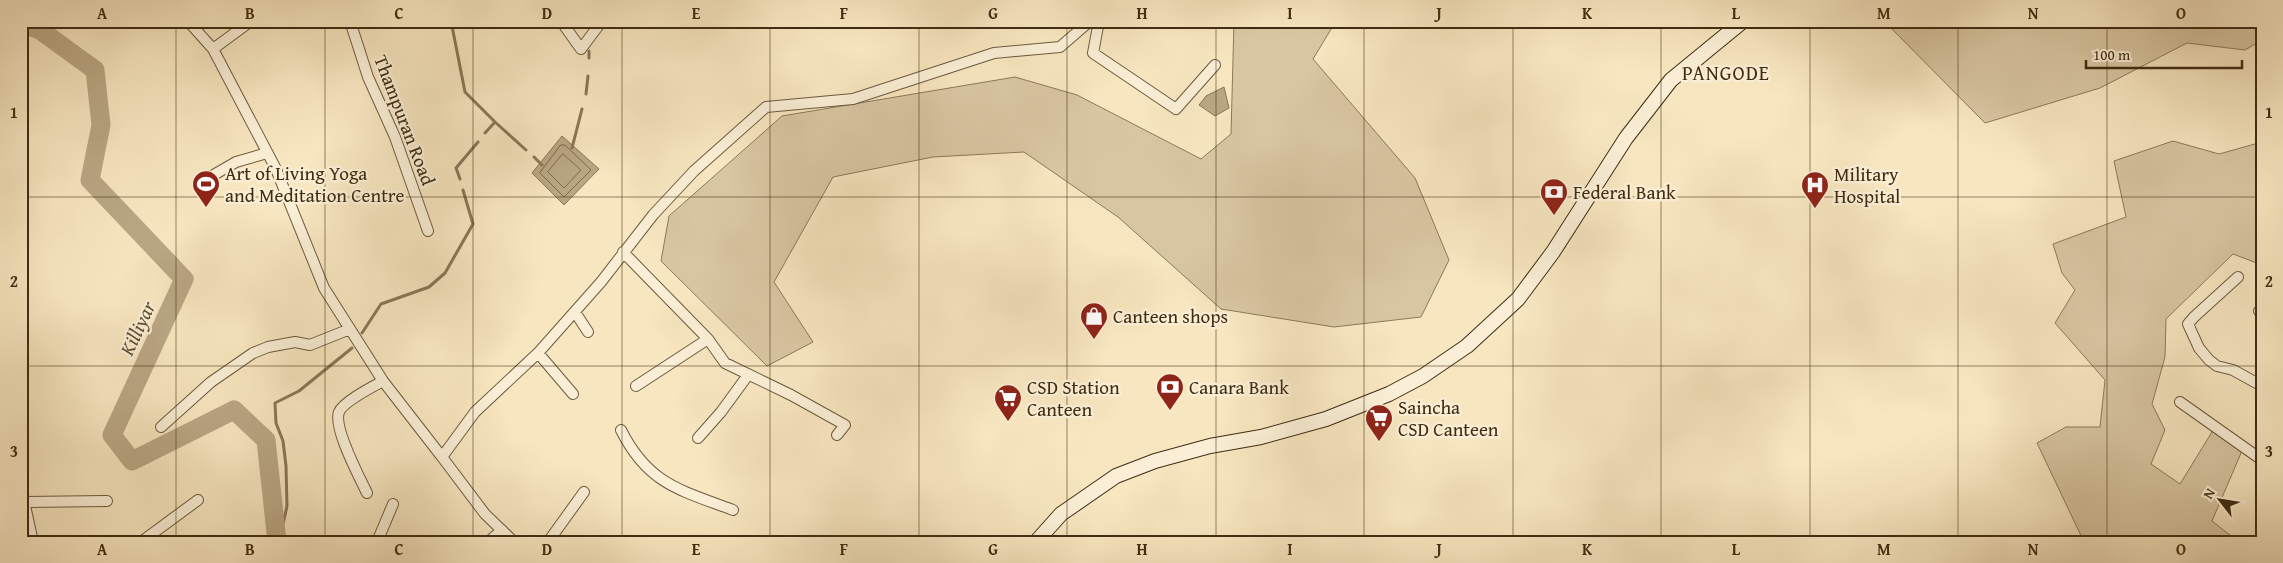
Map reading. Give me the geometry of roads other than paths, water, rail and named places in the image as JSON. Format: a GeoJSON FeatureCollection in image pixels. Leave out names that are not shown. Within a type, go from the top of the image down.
{"type":"FeatureCollection","features":[{"type":"Feature","properties":{"kind":"main road"},"geometry":{"type":"LineString","coordinates":[[1036,542],[1061,514],[1116,476],[1155,461],[1210,446],[1261,437],[1326,419],[1423,376],[1467,346],[1518,299],[1553,252],[1626,138],[1671,80],[1743,21]]}},
{"type":"Feature","properties":{"kind":"street"},"geometry":{"type":"LineString","coordinates":[[188,21],[214,49],[276,169],[324,288],[383,381],[485,514],[514,542]]}},
{"type":"Feature","properties":{"kind":"street"},"geometry":{"type":"LineString","coordinates":[[214,49],[251,21]]}},
{"type":"Feature","properties":{"kind":"street","name":"Thampuran Road"},"geometry":{"type":"LineString","coordinates":[[350,21],[366,71],[395,137],[428,231]]}},
{"type":"Feature","properties":{"kind":"street"},"geometry":{"type":"LineString","coordinates":[[561,21],[581,49],[602,21]]}},
{"type":"Feature","properties":{"kind":"street"},"geometry":{"type":"LineString","coordinates":[[442,457],[476,412],[538,353],[575,312],[653,215],[694,171],[766,107],[853,99],[994,53],[1060,47],[1090,21]]}},
{"type":"Feature","properties":{"kind":"street"},"geometry":{"type":"LineString","coordinates":[[1099,21],[1093,53],[1176,110],[1215,64]]}},
{"type":"Feature","properties":{"kind":"street"},"geometry":{"type":"LineString","coordinates":[[198,184],[236,162],[267,153]]}},
{"type":"Feature","properties":{"kind":"street"},"geometry":{"type":"LineString","coordinates":[[623,252],[708,339],[725,362],[845,425],[837,435]]}},
{"type":"Feature","properties":{"kind":"street"},"geometry":{"type":"LineString","coordinates":[[2238,277],[2188,324],[2199,348],[2209,360],[2217,366],[2233,370],[2261,384]]}},
{"type":"Feature","properties":{"kind":"street"},"geometry":{"type":"LineString","coordinates":[[575,312],[588,332]]}},
{"type":"Feature","properties":{"kind":"street"},"geometry":{"type":"LineString","coordinates":[[161,427],[211,382],[253,353],[268,347],[295,342],[310,345],[350,329]]}},
{"type":"Feature","properties":{"kind":"street"},"geometry":{"type":"LineString","coordinates":[[636,386],[708,339]]}},
{"type":"Feature","properties":{"kind":"street"},"geometry":{"type":"LineString","coordinates":[[538,353],[573,394]]}},
{"type":"Feature","properties":{"kind":"street"},"geometry":{"type":"LineString","coordinates":[[698,438],[721,412],[748,375]]}},
{"type":"Feature","properties":{"kind":"street"},"geometry":{"type":"LineString","coordinates":[[366,493],[337,424],[339,412],[345,404],[383,381]]}},
{"type":"Feature","properties":{"kind":"street"},"geometry":{"type":"LineString","coordinates":[[2180,402],[2262,460]]}},
{"type":"Feature","properties":{"kind":"street"},"geometry":{"type":"LineString","coordinates":[[621,430],[632,451],[654,474],[679,491],[733,510]]}},
{"type":"Feature","properties":{"kind":"street"},"geometry":{"type":"LineString","coordinates":[[548,542],[584,492]]}},
{"type":"Feature","properties":{"kind":"street"},"geometry":{"type":"LineString","coordinates":[[32,542],[22,497],[107,502]]}},
{"type":"Feature","properties":{"kind":"street"},"geometry":{"type":"LineString","coordinates":[[142,542],[198,500]]}},
{"type":"Feature","properties":{"kind":"street"},"geometry":{"type":"LineString","coordinates":[[377,542],[393,504]]}},
{"type":"Feature","properties":{"kind":"street"},"geometry":{"type":"LineString","coordinates":[[488,542],[502,530]]}},
{"type":"Feature","properties":{"kind":"water"},"geometry":{"type":"Polygon","coordinates":[[[1224,87],[1229,108],[1215,116],[1199,105],[1206,96],[1224,87]]]}},
{"type":"Feature","properties":{"kind":"water"},"geometry":{"type":"Polygon","coordinates":[[[562,136],[599,169],[564,205],[532,173],[562,136]]]}},
{"type":"Feature","properties":{"kind":"waterway"},"geometry":{"type":"LineString","coordinates":[[451,21],[465,92],[495,122],[485,133]]}},
{"type":"Feature","properties":{"kind":"waterway"},"geometry":{"type":"LineString","coordinates":[[589,26],[591,21]]}},
{"type":"Feature","properties":{"kind":"waterway","name":"Killiyar"},"geometry":{"type":"LineString","coordinates":[[21,23],[40,30],[95,70],[101,125],[90,180],[184,279],[112,435],[132,461],[234,410],[266,440],[277,542]]}},
{"type":"Feature","properties":{"kind":"waterway"},"geometry":{"type":"LineString","coordinates":[[589,51],[589,58]]}},
{"type":"Feature","properties":{"kind":"waterway"},"geometry":{"type":"LineString","coordinates":[[586,94],[588,76]]}},
{"type":"Feature","properties":{"kind":"waterway"},"geometry":{"type":"LineString","coordinates":[[572,148],[582,109]]}},
{"type":"Feature","properties":{"kind":"waterway"},"geometry":{"type":"LineString","coordinates":[[495,122],[526,150]]}},
{"type":"Feature","properties":{"kind":"waterway"},"geometry":{"type":"LineString","coordinates":[[460,179],[456,168],[478,142]]}},
{"type":"Feature","properties":{"kind":"waterway"},"geometry":{"type":"LineString","coordinates":[[534,157],[542,165]]}},
{"type":"Feature","properties":{"kind":"waterway"},"geometry":{"type":"LineString","coordinates":[[362,333],[381,304],[429,287],[445,273],[473,224],[463,190]]}},
{"type":"Feature","properties":{"kind":"waterway"},"geometry":{"type":"LineString","coordinates":[[279,542],[287,506],[286,466],[283,441],[276,423],[275,403],[299,391],[352,348]]}},
{"type":"Feature","properties":{"kind":"place","name":"Art of Living Yoga and Meditation Centre"},"geometry":{"type":"Point","coordinates":[206,208]}},
{"type":"Feature","properties":{"kind":"place","name":"Military Hospital"},"geometry":{"type":"Point","coordinates":[1815,209]}},
{"type":"Feature","properties":{"kind":"place","name":"Federal Bank"},"geometry":{"type":"Point","coordinates":[1554,216]}},
{"type":"Feature","properties":{"kind":"place","name":"Canteen shops"},"geometry":{"type":"Point","coordinates":[1094,340]}},
{"type":"Feature","properties":{"kind":"place","name":"Canara Bank"},"geometry":{"type":"Point","coordinates":[1170,411]}},
{"type":"Feature","properties":{"kind":"place","name":"CSD Station Canteen"},"geometry":{"type":"Point","coordinates":[1008,422]}},
{"type":"Feature","properties":{"kind":"place","name":"Saincha CSD Canteen"},"geometry":{"type":"Point","coordinates":[1379,442]}},
{"type":"Feature","properties":{"kind":"district","name":"PANGODE"},"geometry":{"type":"Point","coordinates":[1726,72]}}]}
